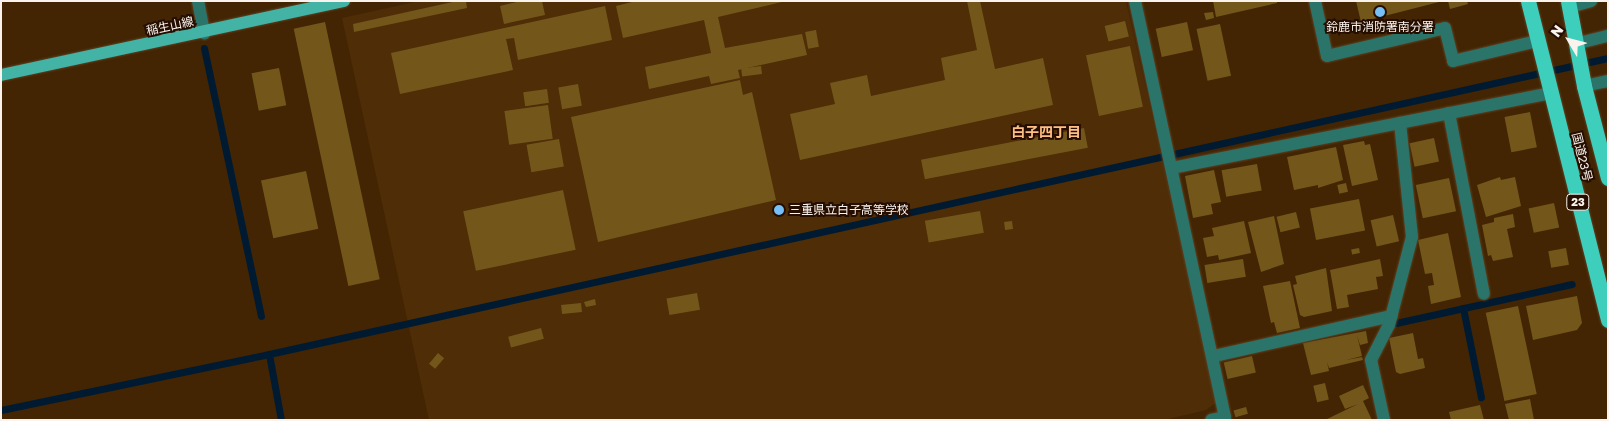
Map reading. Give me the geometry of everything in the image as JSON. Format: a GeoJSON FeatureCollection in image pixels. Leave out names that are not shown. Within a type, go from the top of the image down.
{"type":"FeatureCollection","features":[{"type":"Feature","properties":{"kind":"highway","name":"国道23号"},"geometry":{"type":"LineString","coordinates":[[1528,1],[1608,320]]}},
{"type":"Feature","properties":{"kind":"highway","name":"国道23号"},"geometry":{"type":"LineString","coordinates":[[1569,4],[1583,81],[1608,178]]}},
{"type":"Feature","properties":{"kind":"main road","name":"稲生山線"},"geometry":{"type":"LineString","coordinates":[[1,75],[204,33],[344,1]]}},
{"type":"Feature","properties":{"kind":"street"},"geometry":{"type":"LineString","coordinates":[[198,1],[204,33]]}},
{"type":"Feature","properties":{"kind":"street"},"geometry":{"type":"LineString","coordinates":[[1135,1],[1214,356],[1225,417],[1211,420]]}},
{"type":"Feature","properties":{"kind":"street"},"geometry":{"type":"LineString","coordinates":[[1315,1],[1327,56],[1445,28],[1453,61],[1539,48]]}},
{"type":"Feature","properties":{"kind":"street"},"geometry":{"type":"LineString","coordinates":[[1569,4],[1591,1]]}},
{"type":"Feature","properties":{"kind":"street"},"geometry":{"type":"LineString","coordinates":[[1575,44],[1608,36]]}},
{"type":"Feature","properties":{"kind":"street"},"geometry":{"type":"LineString","coordinates":[[1583,81],[1608,81]]}},
{"type":"Feature","properties":{"kind":"street"},"geometry":{"type":"LineString","coordinates":[[1172,168],[1449,113],[1549,89]]}},
{"type":"Feature","properties":{"kind":"street"},"geometry":{"type":"LineString","coordinates":[[1449,113],[1484,294]]}},
{"type":"Feature","properties":{"kind":"street"},"geometry":{"type":"LineString","coordinates":[[1384,420],[1371,360],[1392,316],[1412,237],[1400,123]]}},
{"type":"Feature","properties":{"kind":"street"},"geometry":{"type":"LineString","coordinates":[[1214,356],[1392,316]]}},
{"type":"Feature","properties":{"kind":"shaded area","name":"三重県立白子高等学校"},"geometry":{"type":"Polygon","coordinates":[[[419,1],[1126,1],[1217,402],[1206,410],[1164,420],[429,420],[342,18],[419,1]]]}},
{"type":"Feature","properties":{"kind":"building"},"geometry":{"type":"Polygon","coordinates":[[[457,1],[466,1],[467,8],[354,32],[353,24],[457,1]]]}},
{"type":"Feature","properties":{"kind":"building"},"geometry":{"type":"Polygon","coordinates":[[[521,1],[542,1],[545,15],[504,24],[500,6],[521,1]]]}},
{"type":"Feature","properties":{"kind":"building"},"geometry":{"type":"Polygon","coordinates":[[[636,1],[786,1],[718,17],[725,48],[802,34],[807,55],[738,70],[740,78],[711,84],[709,76],[649,89],[645,67],[711,53],[704,20],[623,38],[616,6],[636,1]]]}},
{"type":"Feature","properties":{"kind":"building"},"geometry":{"type":"Polygon","coordinates":[[[967,1],[980,1],[995,69],[1043,58],[1053,105],[800,160],[790,114],[835,104],[830,83],[867,75],[871,96],[945,80],[941,58],[977,50],[967,1]]]}},
{"type":"Feature","properties":{"kind":"building"},"geometry":{"type":"Polygon","coordinates":[[[1213,1],[1277,1],[1277,3],[1216,17],[1213,1]]]}},
{"type":"Feature","properties":{"kind":"building","name":"鈴鹿市消防署南分署"},"geometry":{"type":"Polygon","coordinates":[[[1356,1],[1439,1],[1439,2],[1361,22],[1356,1]]]}},
{"type":"Feature","properties":{"kind":"building","name":"鈴鹿市消防署南分署"},"geometry":{"type":"Polygon","coordinates":[[[1448,1],[1467,1],[1468,4],[1450,9],[1448,1]]]}},
{"type":"Feature","properties":{"kind":"building"},"geometry":{"type":"Polygon","coordinates":[[[605,6],[612,40],[518,60],[514,38],[506,39],[513,70],[400,94],[391,53],[605,6]]]}},
{"type":"Feature","properties":{"kind":"building"},"geometry":{"type":"Polygon","coordinates":[[[1213,12],[1214,18],[1206,20],[1204,13],[1213,12]]]}},
{"type":"Feature","properties":{"kind":"building"},"geometry":{"type":"Polygon","coordinates":[[[1125,21],[1129,37],[1108,42],[1105,26],[1125,21]]]}},
{"type":"Feature","properties":{"kind":"building"},"geometry":{"type":"Polygon","coordinates":[[[325,22],[380,279],[348,286],[294,29],[325,22]]]}},
{"type":"Feature","properties":{"kind":"building"},"geometry":{"type":"Polygon","coordinates":[[[1187,22],[1193,50],[1162,57],[1156,29],[1187,22]]]}},
{"type":"Feature","properties":{"kind":"building"},"geometry":{"type":"Polygon","coordinates":[[[1220,24],[1231,76],[1208,81],[1197,29],[1220,24]]]}},
{"type":"Feature","properties":{"kind":"building"},"geometry":{"type":"Polygon","coordinates":[[[816,30],[819,47],[808,49],[805,32],[816,30]]]}},
{"type":"Feature","properties":{"kind":"building"},"geometry":{"type":"Polygon","coordinates":[[[1130,46],[1143,107],[1099,116],[1086,55],[1130,46]]]}},
{"type":"Feature","properties":{"kind":"building"},"geometry":{"type":"Polygon","coordinates":[[[761,66],[762,74],[742,76],[741,68],[761,66]]]}},
{"type":"Feature","properties":{"kind":"building"},"geometry":{"type":"Polygon","coordinates":[[[279,68],[286,105],[259,111],[252,73],[279,68]]]}},
{"type":"Feature","properties":{"kind":"building"},"geometry":{"type":"Polygon","coordinates":[[[740,80],[743,95],[752,92],[776,200],[598,242],[571,117],[740,80]]]}},
{"type":"Feature","properties":{"kind":"building"},"geometry":{"type":"Polygon","coordinates":[[[578,84],[582,106],[562,109],[558,87],[578,84]]]}},
{"type":"Feature","properties":{"kind":"building"},"geometry":{"type":"Polygon","coordinates":[[[547,89],[549,103],[525,106],[523,92],[547,89]]]}},
{"type":"Feature","properties":{"kind":"building"},"geometry":{"type":"Polygon","coordinates":[[[548,105],[553,139],[509,145],[504,111],[548,105]]]}},
{"type":"Feature","properties":{"kind":"building"},"geometry":{"type":"Polygon","coordinates":[[[1530,112],[1537,147],[1511,152],[1504,117],[1530,112]]]}},
{"type":"Feature","properties":{"kind":"building"},"geometry":{"type":"Polygon","coordinates":[[[1084,128],[1088,148],[925,179],[921,160],[1084,128]]]}},
{"type":"Feature","properties":{"kind":"building"},"geometry":{"type":"Polygon","coordinates":[[[1434,138],[1439,161],[1415,167],[1410,143],[1434,138]]]}},
{"type":"Feature","properties":{"kind":"building"},"geometry":{"type":"Polygon","coordinates":[[[559,139],[564,167],[531,172],[527,145],[559,139]]]}},
{"type":"Feature","properties":{"kind":"building"},"geometry":{"type":"Polygon","coordinates":[[[1364,141],[1365,145],[1370,144],[1378,180],[1352,186],[1343,145],[1364,141]]]}},
{"type":"Feature","properties":{"kind":"building"},"geometry":{"type":"Polygon","coordinates":[[[1336,147],[1343,180],[1318,188],[1318,185],[1294,190],[1287,157],[1336,147]]]}},
{"type":"Feature","properties":{"kind":"building"},"geometry":{"type":"Polygon","coordinates":[[[1257,164],[1262,191],[1226,197],[1222,170],[1257,164]]]}},
{"type":"Feature","properties":{"kind":"building"},"geometry":{"type":"Polygon","coordinates":[[[1214,170],[1221,202],[1211,204],[1213,214],[1193,218],[1185,176],[1214,170]]]}},
{"type":"Feature","properties":{"kind":"building"},"geometry":{"type":"Polygon","coordinates":[[[306,171],[318,229],[273,238],[261,181],[306,171]]]}},
{"type":"Feature","properties":{"kind":"building"},"geometry":{"type":"Polygon","coordinates":[[[1500,177],[1501,180],[1515,177],[1521,206],[1486,217],[1477,185],[1500,177]]]}},
{"type":"Feature","properties":{"kind":"building"},"geometry":{"type":"Polygon","coordinates":[[[1449,178],[1456,211],[1423,218],[1416,185],[1449,178]]]}},
{"type":"Feature","properties":{"kind":"building"},"geometry":{"type":"Polygon","coordinates":[[[1346,183],[1348,192],[1339,194],[1337,185],[1346,183]]]}},
{"type":"Feature","properties":{"kind":"building"},"geometry":{"type":"Polygon","coordinates":[[[563,190],[576,250],[476,271],[463,211],[563,190]]]}},
{"type":"Feature","properties":{"kind":"building"},"geometry":{"type":"Polygon","coordinates":[[[1359,199],[1365,230],[1316,240],[1310,209],[1359,199]]]}},
{"type":"Feature","properties":{"kind":"building"},"geometry":{"type":"Polygon","coordinates":[[[1554,203],[1559,227],[1534,233],[1529,208],[1554,203]]]}},
{"type":"Feature","properties":{"kind":"building"},"geometry":{"type":"Polygon","coordinates":[[[980,211],[984,233],[929,242],[925,221],[980,211]]]}},
{"type":"Feature","properties":{"kind":"building"},"geometry":{"type":"Polygon","coordinates":[[[1296,212],[1300,228],[1280,232],[1277,217],[1296,212]]]}},
{"type":"Feature","properties":{"kind":"building"},"geometry":{"type":"Polygon","coordinates":[[[1513,214],[1515,227],[1507,229],[1513,257],[1493,261],[1491,255],[1488,256],[1482,225],[1494,222],[1494,218],[1513,214]]]}},
{"type":"Feature","properties":{"kind":"building"},"geometry":{"type":"Polygon","coordinates":[[[1393,215],[1399,241],[1377,246],[1371,220],[1393,215]]]}},
{"type":"Feature","properties":{"kind":"building"},"geometry":{"type":"Polygon","coordinates":[[[1274,216],[1284,264],[1261,272],[1248,222],[1274,216]]]}},
{"type":"Feature","properties":{"kind":"building"},"geometry":{"type":"Polygon","coordinates":[[[1012,221],[1013,229],[1005,230],[1004,222],[1012,221]]]}},
{"type":"Feature","properties":{"kind":"building"},"geometry":{"type":"Polygon","coordinates":[[[1244,221],[1251,253],[1219,260],[1218,255],[1207,257],[1203,238],[1214,236],[1212,228],[1244,221]]]}},
{"type":"Feature","properties":{"kind":"building"},"geometry":{"type":"Polygon","coordinates":[[[1448,233],[1461,297],[1431,304],[1428,286],[1434,285],[1432,273],[1425,274],[1418,240],[1448,233]]]}},
{"type":"Feature","properties":{"kind":"building"},"geometry":{"type":"Polygon","coordinates":[[[1359,248],[1360,253],[1352,254],[1351,250],[1359,248]]]}},
{"type":"Feature","properties":{"kind":"building"},"geometry":{"type":"Polygon","coordinates":[[[1566,248],[1569,265],[1551,268],[1548,251],[1566,248]]]}},
{"type":"Feature","properties":{"kind":"building"},"geometry":{"type":"Polygon","coordinates":[[[1243,259],[1246,277],[1207,283],[1204,265],[1243,259]]]}},
{"type":"Feature","properties":{"kind":"building"},"geometry":{"type":"Polygon","coordinates":[[[1380,259],[1383,276],[1376,277],[1378,289],[1347,295],[1349,307],[1337,309],[1330,270],[1380,259]]]}},
{"type":"Feature","properties":{"kind":"building"},"geometry":{"type":"Polygon","coordinates":[[[1326,268],[1332,311],[1304,317],[1300,315],[1293,285],[1297,284],[1295,276],[1326,268]]]}},
{"type":"Feature","properties":{"kind":"building"},"geometry":{"type":"Polygon","coordinates":[[[1290,281],[1300,328],[1277,333],[1274,322],[1271,323],[1263,286],[1290,281]]]}},
{"type":"Feature","properties":{"kind":"building"},"geometry":{"type":"Polygon","coordinates":[[[697,293],[700,310],[669,315],[666,298],[697,293]]]}},
{"type":"Feature","properties":{"kind":"building"},"geometry":{"type":"Polygon","coordinates":[[[1577,296],[1582,323],[1577,330],[1533,340],[1526,306],[1577,296]]]}},
{"type":"Feature","properties":{"kind":"building"},"geometry":{"type":"Polygon","coordinates":[[[595,299],[596,305],[586,307],[584,302],[595,299]]]}},
{"type":"Feature","properties":{"kind":"building"},"geometry":{"type":"Polygon","coordinates":[[[581,303],[582,312],[562,314],[561,305],[581,303]]]}},
{"type":"Feature","properties":{"kind":"building"},"geometry":{"type":"Polygon","coordinates":[[[1518,306],[1537,394],[1504,401],[1486,313],[1518,306]]]}},
{"type":"Feature","properties":{"kind":"building"},"geometry":{"type":"Polygon","coordinates":[[[541,328],[544,339],[511,347],[508,337],[541,328]]]}},
{"type":"Feature","properties":{"kind":"building"},"geometry":{"type":"Polygon","coordinates":[[[1366,331],[1368,343],[1360,345],[1357,335],[1362,356],[1346,360],[1362,357],[1363,360],[1329,368],[1327,362],[1329,371],[1311,375],[1303,343],[1366,331]]]}},
{"type":"Feature","properties":{"kind":"building"},"geometry":{"type":"Polygon","coordinates":[[[1413,333],[1418,359],[1423,358],[1425,368],[1400,374],[1396,372],[1389,338],[1413,333]]]}},
{"type":"Feature","properties":{"kind":"building"},"geometry":{"type":"Polygon","coordinates":[[[438,353],[444,358],[435,369],[429,364],[438,353]]]}},
{"type":"Feature","properties":{"kind":"building"},"geometry":{"type":"Polygon","coordinates":[[[1252,356],[1256,373],[1228,379],[1224,363],[1252,356]]]}},
{"type":"Feature","properties":{"kind":"building"},"geometry":{"type":"Polygon","coordinates":[[[1325,383],[1329,400],[1317,402],[1313,386],[1325,383]]]}},
{"type":"Feature","properties":{"kind":"building"},"geometry":{"type":"Polygon","coordinates":[[[1363,385],[1369,398],[1363,401],[1372,420],[1325,420],[1358,404],[1345,409],[1339,396],[1363,385]]]}},
{"type":"Feature","properties":{"kind":"building"},"geometry":{"type":"Polygon","coordinates":[[[1530,399],[1534,420],[1509,420],[1505,404],[1530,399]]]}},
{"type":"Feature","properties":{"kind":"building"},"geometry":{"type":"Polygon","coordinates":[[[1480,405],[1484,420],[1451,420],[1449,412],[1480,405]]]}},
{"type":"Feature","properties":{"kind":"building"},"geometry":{"type":"Polygon","coordinates":[[[1246,407],[1248,414],[1235,417],[1234,411],[1246,407]]]}},
{"type":"Feature","properties":{"kind":"waterway"},"geometry":{"type":"LineString","coordinates":[[204,48],[261,316]]}},
{"type":"Feature","properties":{"kind":"waterway"},"geometry":{"type":"LineString","coordinates":[[1,410],[269,354],[1608,58]]}},
{"type":"Feature","properties":{"kind":"waterway"},"geometry":{"type":"LineString","coordinates":[[1396,323],[1572,284]]}},
{"type":"Feature","properties":{"kind":"waterway"},"geometry":{"type":"LineString","coordinates":[[1463,308],[1481,397]]}},
{"type":"Feature","properties":{"kind":"waterway"},"geometry":{"type":"LineString","coordinates":[[269,354],[281,420]]}},
{"type":"Feature","properties":{"kind":"place","name":"鈴鹿市消防署南分署"},"geometry":{"type":"Point","coordinates":[1380,12]}},
{"type":"Feature","properties":{"kind":"place","name":"三重県立白子高等学校"},"geometry":{"type":"Point","coordinates":[779,210]}},
{"type":"Feature","properties":{"kind":"district","name":"白子四丁目"},"geometry":{"type":"Point","coordinates":[1046,132]}}]}
